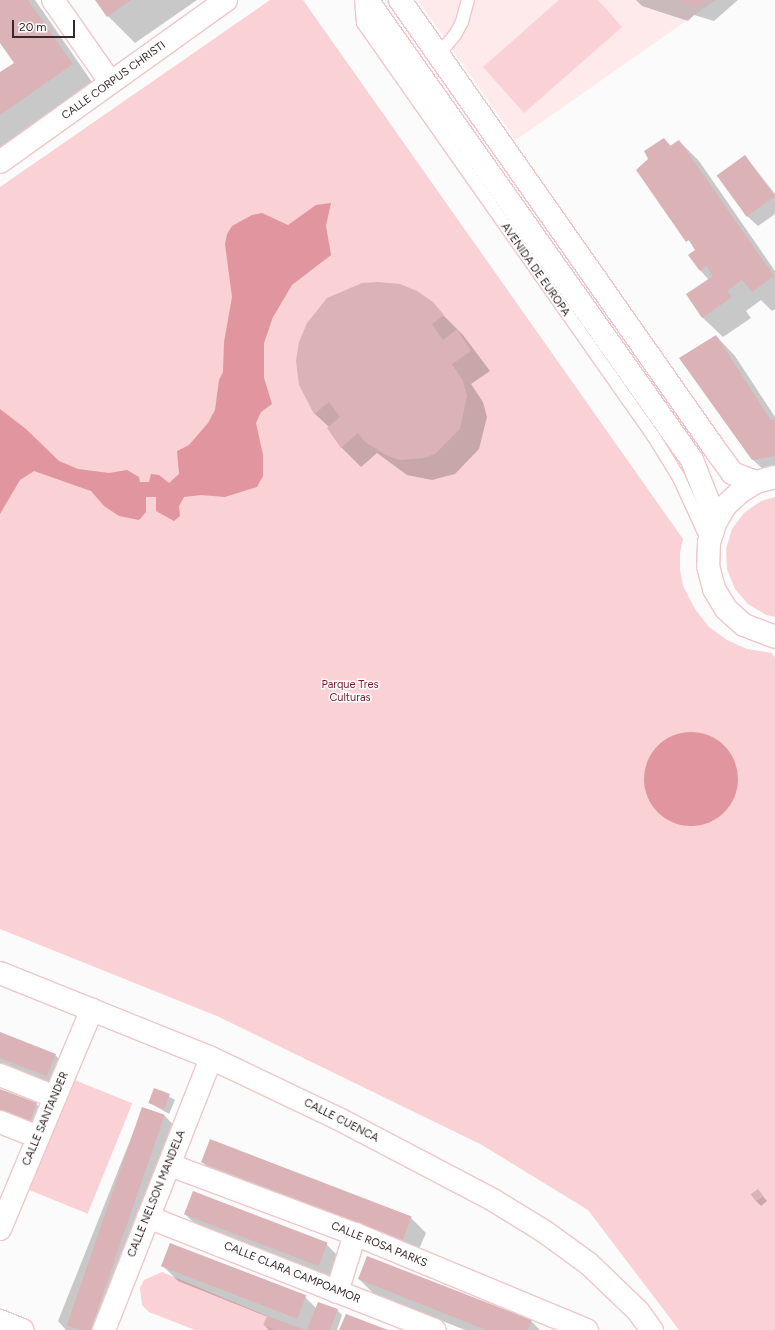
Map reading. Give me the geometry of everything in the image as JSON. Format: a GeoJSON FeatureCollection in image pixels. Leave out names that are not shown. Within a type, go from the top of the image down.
{"type":"FeatureCollection","features":[{"type":"Feature","properties":{"kind":"street"},"geometry":{"type":"LineString","coordinates":[[53,0],[104,73]]}},
{"type":"Feature","properties":{"kind":"street","name":"CALLE CORPUS CHRISTI"},"geometry":{"type":"LineString","coordinates":[[0,162],[226,0]]}},
{"type":"Feature","properties":{"kind":"street","name":"AVENIDA DE EUROPA"},"geometry":{"type":"LineString","coordinates":[[367,0],[692,460],[716,521]]}},
{"type":"Feature","properties":{"kind":"street","name":"AVENIDA DE EUROPA"},"geometry":{"type":"LineString","coordinates":[[400,0],[732,473],[766,480]]}},
{"type":"Feature","properties":{"kind":"street","name":"AVENIDA DE EUROPA"},"geometry":{"type":"LineString","coordinates":[[766,480],[740,492],[726,505],[716,521],[709,542],[709,572],[714,589],[726,610],[744,625],[775,637]]}},
{"type":"Feature","properties":{"kind":"street","name":"CALLE CUENCA"},"geometry":{"type":"LineString","coordinates":[[0,972],[211,1058],[374,1137],[494,1200],[545,1232],[605,1277],[647,1328]]}},
{"type":"Feature","properties":{"kind":"street","name":"CALLE SANTANDER"},"geometry":{"type":"LineString","coordinates":[[0,1229],[92,1009]]}},
{"type":"Feature","properties":{"kind":"street","name":"CALLE NELSON MANDELA"},"geometry":{"type":"LineString","coordinates":[[104,1330],[211,1058]]}},
{"type":"Feature","properties":{"kind":"street"},"geometry":{"type":"LineString","coordinates":[[0,1075],[55,1097]]}},
{"type":"Feature","properties":{"kind":"street"},"geometry":{"type":"LineString","coordinates":[[0,1122],[38,1137]]}},
{"type":"Feature","properties":{"kind":"street","name":"CALLE ROSA PARKS"},"geometry":{"type":"LineString","coordinates":[[170,1165],[355,1234],[547,1322],[587,1330]]}},
{"type":"Feature","properties":{"kind":"street","name":"CALLE CLARA CAMPOAMOR"},"geometry":{"type":"LineString","coordinates":[[148,1217],[435,1330]]}},
{"type":"Feature","properties":{"kind":"street"},"geometry":{"type":"LineString","coordinates":[[337,1292],[355,1234]]}},
{"type":"Feature","properties":{"kind":"street"},"geometry":{"type":"LineString","coordinates":[[0,1321],[22,1330]]}},
{"type":"Feature","properties":{"kind":"lane","name":"AVENIDA DE EUROPA"},"geometry":{"type":"LineString","coordinates":[[361,0],[363,23],[654,437],[679,478],[709,542]]}},
{"type":"Feature","properties":{"kind":"lane"},"geometry":{"type":"LineString","coordinates":[[438,55],[455,36],[462,22],[468,0]]}},
{"type":"Feature","properties":{"kind":"shaded area"},"geometry":{"type":"Polygon","coordinates":[[[418,0],[716,0],[516,140],[418,0]]]}},
{"type":"Feature","properties":{"kind":"shaded area"},"geometry":{"type":"Polygon","coordinates":[[[331,203],[326,226],[331,255],[292,285],[273,317],[264,343],[264,378],[272,404],[261,412],[256,423],[263,455],[263,476],[257,487],[225,497],[201,495],[184,497],[179,506],[180,516],[174,521],[156,511],[156,497],[146,497],[146,512],[139,520],[119,516],[104,506],[91,491],[34,471],[20,480],[0,514],[0,409],[26,429],[59,461],[78,469],[109,473],[127,470],[139,477],[140,482],[149,482],[151,474],[159,475],[169,483],[179,474],[177,451],[189,445],[208,423],[215,410],[219,380],[223,372],[224,342],[232,297],[225,244],[227,234],[232,226],[252,215],[262,213],[288,225],[316,205],[331,203]]]}},
{"type":"Feature","properties":{"kind":"shaded area"},"geometry":{"type":"Polygon","coordinates":[[[691,732],[709,736],[724,746],[734,761],[738,779],[734,797],[724,812],[709,822],[691,826],[673,822],[658,812],[648,797],[644,779],[648,761],[658,746],[673,736],[691,732]]]}},
{"type":"Feature","properties":{"kind":"green space","name":"Parque Tres Culturas"},"geometry":{"type":"Polygon","coordinates":[[[270,0],[303,0],[683,539],[680,553],[680,570],[683,586],[695,609],[709,627],[727,640],[747,649],[772,653],[775,658],[775,1330],[679,1330],[588,1210],[482,1145],[217,1016],[0,929],[0,187],[270,0]]]}},
{"type":"Feature","properties":{"kind":"green space"},"geometry":{"type":"Polygon","coordinates":[[[559,0],[598,0],[622,27],[524,113],[483,67],[559,0]]]}},
{"type":"Feature","properties":{"kind":"green space"},"geometry":{"type":"Polygon","coordinates":[[[775,497],[775,617],[766,615],[748,604],[735,589],[727,569],[726,549],[732,529],[744,513],[761,501],[775,497]]]}},
{"type":"Feature","properties":{"kind":"green space"},"geometry":{"type":"Polygon","coordinates":[[[72,1079],[132,1103],[88,1214],[27,1189],[72,1079]]]}},
{"type":"Feature","properties":{"kind":"green space"},"geometry":{"type":"Polygon","coordinates":[[[162,1272],[267,1316],[263,1325],[275,1330],[195,1330],[149,1312],[142,1305],[140,1288],[144,1280],[162,1272]]]}},
{"type":"Feature","properties":{"kind":"building"},"geometry":{"type":"Polygon","coordinates":[[[0,0],[28,0],[73,64],[0,115],[0,72],[14,63],[0,43],[0,0]]]}},
{"type":"Feature","properties":{"kind":"building"},"geometry":{"type":"Polygon","coordinates":[[[95,0],[131,0],[107,17],[95,0]]]}},
{"type":"Feature","properties":{"kind":"building"},"geometry":{"type":"Polygon","coordinates":[[[679,0],[706,0],[698,7],[679,0]]]}},
{"type":"Feature","properties":{"kind":"building"},"geometry":{"type":"Polygon","coordinates":[[[664,138],[670,146],[679,140],[774,276],[752,292],[742,280],[727,291],[732,297],[702,318],[686,294],[713,276],[706,265],[700,271],[688,255],[695,250],[689,240],[686,242],[636,170],[648,159],[644,151],[664,138]]]}},
{"type":"Feature","properties":{"kind":"building"},"geometry":{"type":"Polygon","coordinates":[[[745,155],[775,196],[747,217],[717,176],[745,155]]]}},
{"type":"Feature","properties":{"kind":"building"},"geometry":{"type":"Polygon","coordinates":[[[378,282],[400,284],[417,291],[433,302],[444,315],[432,324],[443,340],[457,329],[471,351],[452,364],[463,381],[467,396],[460,429],[435,454],[424,458],[399,460],[386,455],[365,442],[358,433],[341,448],[327,428],[340,417],[329,402],[314,414],[299,385],[296,361],[299,342],[307,323],[327,298],[362,283],[378,282]]]}},
{"type":"Feature","properties":{"kind":"building"},"geometry":{"type":"Polygon","coordinates":[[[716,335],[770,419],[775,421],[775,456],[752,460],[679,358],[716,335]]]}},
{"type":"Feature","properties":{"kind":"building"},"geometry":{"type":"Polygon","coordinates":[[[0,1032],[56,1054],[47,1076],[0,1058],[0,1032]]]}},
{"type":"Feature","properties":{"kind":"building"},"geometry":{"type":"Polygon","coordinates":[[[154,1088],[170,1094],[164,1109],[148,1103],[154,1088]]]}},
{"type":"Feature","properties":{"kind":"building"},"geometry":{"type":"Polygon","coordinates":[[[0,1089],[37,1103],[28,1126],[0,1115],[0,1089]]]}},
{"type":"Feature","properties":{"kind":"building"},"geometry":{"type":"Polygon","coordinates":[[[142,1107],[165,1115],[91,1330],[80,1330],[67,1325],[142,1107]]]}},
{"type":"Feature","properties":{"kind":"building"},"geometry":{"type":"Polygon","coordinates":[[[210,1139],[412,1216],[403,1240],[201,1162],[210,1139]]]}},
{"type":"Feature","properties":{"kind":"building"},"geometry":{"type":"Polygon","coordinates":[[[758,1189],[763,1196],[756,1202],[751,1194],[758,1189]]]}},
{"type":"Feature","properties":{"kind":"building"},"geometry":{"type":"Polygon","coordinates":[[[193,1191],[327,1243],[318,1266],[184,1214],[193,1191]]]}},
{"type":"Feature","properties":{"kind":"building"},"geometry":{"type":"Polygon","coordinates":[[[170,1243],[306,1295],[297,1319],[161,1266],[170,1243]]]}},
{"type":"Feature","properties":{"kind":"building"},"geometry":{"type":"Polygon","coordinates":[[[367,1256],[532,1320],[528,1330],[486,1330],[358,1279],[367,1256]]]}},
{"type":"Feature","properties":{"kind":"building"},"geometry":{"type":"Polygon","coordinates":[[[318,1302],[338,1309],[330,1330],[307,1330],[318,1302]]]}},
{"type":"Feature","properties":{"kind":"building"},"geometry":{"type":"Polygon","coordinates":[[[346,1314],[388,1330],[339,1330],[346,1314]]]}},
{"type":"Feature","properties":{"kind":"building"},"geometry":{"type":"Polygon","coordinates":[[[267,1316],[305,1330],[275,1330],[263,1325],[267,1316]]]}}]}
